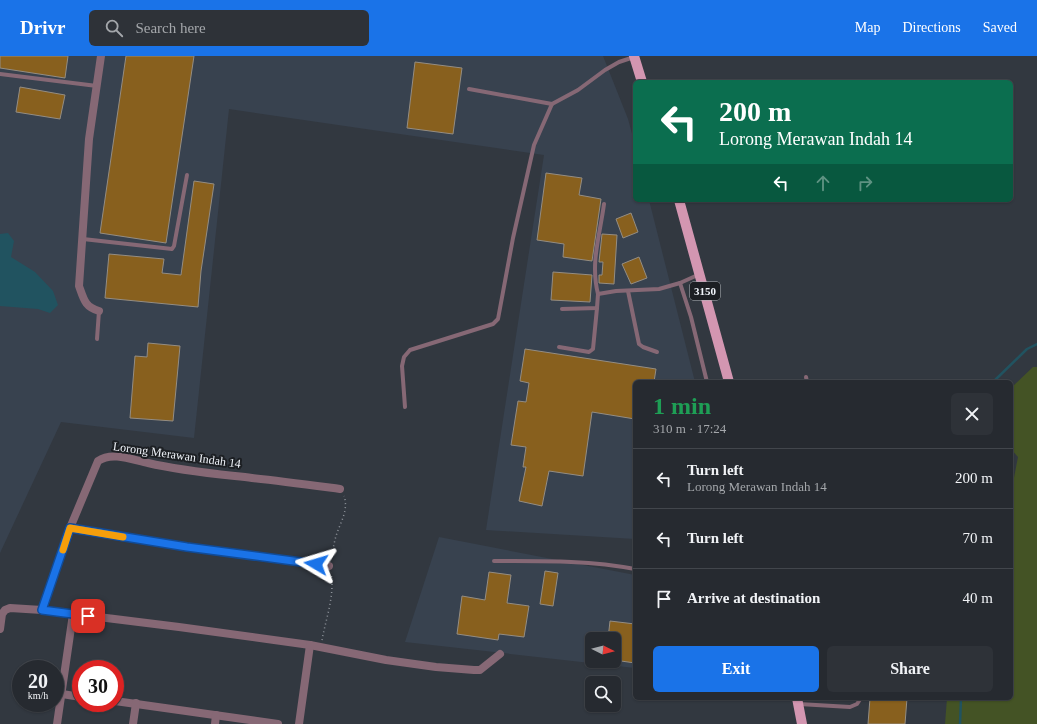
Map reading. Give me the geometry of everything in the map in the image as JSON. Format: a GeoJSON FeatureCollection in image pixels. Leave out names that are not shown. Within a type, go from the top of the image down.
{"type":"FeatureCollection","features":[{"type":"Feature","properties":{"kind":"main road"},"geometry":{"type":"LineString","coordinates":[[634,56],[641,80]]}},
{"type":"Feature","properties":{"kind":"main road","name":"3150"},"geometry":{"type":"LineString","coordinates":[[680,202],[728,380]]}},
{"type":"Feature","properties":{"kind":"main road"},"geometry":{"type":"LineString","coordinates":[[797,701],[802,724]]}},
{"type":"Feature","properties":{"kind":"street"},"geometry":{"type":"LineString","coordinates":[[99,311],[91,308],[85,302],[79,286],[89,139],[101,56]]}},
{"type":"Feature","properties":{"kind":"street","name":"Lorong Merawan Indah 14"},"geometry":{"type":"LineString","coordinates":[[42,610],[70,528],[98,461],[102,458],[118,457],[166,467],[213,474],[340,489]]}},
{"type":"Feature","properties":{"kind":"street"},"geometry":{"type":"LineString","coordinates":[[70,528],[187,547],[329,566]]}},
{"type":"Feature","properties":{"kind":"street"},"geometry":{"type":"LineString","coordinates":[[0,629],[2,614],[5,610],[10,608],[42,610],[310,645],[386,660],[436,667],[480,670],[500,654]]}},
{"type":"Feature","properties":{"kind":"street"},"geometry":{"type":"LineString","coordinates":[[64,679],[73,614]]}},
{"type":"Feature","properties":{"kind":"street"},"geometry":{"type":"LineString","coordinates":[[299,724],[310,645]]}},
{"type":"Feature","properties":{"kind":"street"},"geometry":{"type":"LineString","coordinates":[[124,702],[278,724]]}},
{"type":"Feature","properties":{"kind":"street"},"geometry":{"type":"LineString","coordinates":[[133,724],[136,704]]}},
{"type":"Feature","properties":{"kind":"street"},"geometry":{"type":"LineString","coordinates":[[57,724],[59,712]]}},
{"type":"Feature","properties":{"kind":"street"},"geometry":{"type":"LineString","coordinates":[[215,724],[216,715]]}},
{"type":"Feature","properties":{"kind":"lane"},"geometry":{"type":"LineString","coordinates":[[405,407],[402,366],[404,357],[410,350],[493,324],[498,319],[513,238],[534,145],[552,104],[578,90],[605,70],[634,56]]}},
{"type":"Feature","properties":{"kind":"lane"},"geometry":{"type":"LineString","coordinates":[[0,74],[97,86]]}},
{"type":"Feature","properties":{"kind":"lane"},"geometry":{"type":"LineString","coordinates":[[470,88],[552,104]]}},
{"type":"Feature","properties":{"kind":"lane"},"geometry":{"type":"LineString","coordinates":[[83,240],[172,249],[174,246],[187,174]]}},
{"type":"Feature","properties":{"kind":"lane"},"geometry":{"type":"LineString","coordinates":[[559,347],[589,352],[593,349],[598,294],[594,281],[594,257],[601,228],[604,204]]}},
{"type":"Feature","properties":{"kind":"lane"},"geometry":{"type":"LineString","coordinates":[[598,294],[628,290],[659,289],[680,283],[700,274]]}},
{"type":"Feature","properties":{"kind":"lane"},"geometry":{"type":"LineString","coordinates":[[680,283],[691,317],[707,380]]}},
{"type":"Feature","properties":{"kind":"lane"},"geometry":{"type":"LineString","coordinates":[[628,290],[639,344],[657,352]]}},
{"type":"Feature","properties":{"kind":"lane"},"geometry":{"type":"LineString","coordinates":[[562,309],[597,308]]}},
{"type":"Feature","properties":{"kind":"lane"},"geometry":{"type":"LineString","coordinates":[[97,339],[99,311]]}},
{"type":"Feature","properties":{"kind":"lane"},"geometry":{"type":"LineString","coordinates":[[494,561],[540,561],[617,565],[633,569]]}},
{"type":"Feature","properties":{"kind":"lane"},"geometry":{"type":"LineString","coordinates":[[797,701],[850,707],[857,704],[860,700]]}},
{"type":"Feature","properties":{"kind":"path"},"geometry":{"type":"LineString","coordinates":[[323,647],[322,639],[328,616],[332,580],[329,566],[335,538],[345,511],[345,500],[340,489]]}},
{"type":"Feature","properties":{"kind":"shaded area"},"geometry":{"type":"Polygon","coordinates":[[[0,56],[603,56],[628,119],[633,138],[633,202],[650,202],[694,380],[633,380],[633,539],[486,530],[544,155],[229,109],[194,438],[61,422],[0,553],[0,56]]]}},
{"type":"Feature","properties":{"kind":"shaded area"},"geometry":{"type":"Polygon","coordinates":[[[439,537],[633,575],[633,668],[621,666],[621,632],[585,632],[585,662],[405,642],[439,537]]]}},
{"type":"Feature","properties":{"kind":"green space"},"geometry":{"type":"Polygon","coordinates":[[[1033,367],[1037,367],[1037,724],[945,724],[947,700],[1013,700],[1013,483],[1018,457],[1013,451],[1013,386],[1033,367]]]}},
{"type":"Feature","properties":{"kind":"water"},"geometry":{"type":"Polygon","coordinates":[[[8,233],[14,241],[11,257],[35,272],[53,291],[58,305],[50,313],[38,309],[0,306],[0,234],[8,233]]]}},
{"type":"Feature","properties":{"kind":"building"},"geometry":{"type":"Polygon","coordinates":[[[0,56],[68,56],[65,78],[0,68],[0,56]]]}},
{"type":"Feature","properties":{"kind":"building"},"geometry":{"type":"Polygon","coordinates":[[[126,56],[194,56],[166,243],[100,233],[126,56]]]}},
{"type":"Feature","properties":{"kind":"building"},"geometry":{"type":"Polygon","coordinates":[[[415,62],[462,68],[453,134],[407,128],[415,62]]]}},
{"type":"Feature","properties":{"kind":"building"},"geometry":{"type":"Polygon","coordinates":[[[20,87],[65,95],[60,119],[16,112],[20,87]]]}},
{"type":"Feature","properties":{"kind":"building"},"geometry":{"type":"Polygon","coordinates":[[[546,173],[582,178],[579,195],[601,199],[592,261],[563,257],[564,244],[537,240],[546,173]]]}},
{"type":"Feature","properties":{"kind":"building"},"geometry":{"type":"Polygon","coordinates":[[[194,181],[214,184],[201,271],[198,307],[105,298],[109,254],[164,259],[162,273],[181,275],[194,181]]]}},
{"type":"Feature","properties":{"kind":"building"},"geometry":{"type":"Polygon","coordinates":[[[631,213],[638,232],[623,238],[616,219],[631,213]]]}},
{"type":"Feature","properties":{"kind":"building"},"geometry":{"type":"Polygon","coordinates":[[[602,234],[617,235],[614,284],[599,283],[599,275],[602,275],[603,262],[599,262],[602,234]]]}},
{"type":"Feature","properties":{"kind":"building"},"geometry":{"type":"Polygon","coordinates":[[[639,257],[647,278],[631,284],[622,264],[639,257]]]}},
{"type":"Feature","properties":{"kind":"building"},"geometry":{"type":"Polygon","coordinates":[[[553,272],[592,275],[590,302],[551,300],[553,272]]]}},
{"type":"Feature","properties":{"kind":"building"},"geometry":{"type":"Polygon","coordinates":[[[148,343],[180,346],[173,421],[130,418],[135,356],[147,357],[148,343]]]}},
{"type":"Feature","properties":{"kind":"building"},"geometry":{"type":"Polygon","coordinates":[[[525,349],[656,369],[654,380],[633,380],[633,419],[592,412],[583,476],[549,471],[542,506],[519,501],[526,467],[523,467],[526,447],[511,445],[518,401],[526,402],[529,383],[520,381],[525,349]]]}},
{"type":"Feature","properties":{"kind":"building"},"geometry":{"type":"Polygon","coordinates":[[[545,571],[558,573],[553,606],[540,604],[545,571]]]}},
{"type":"Feature","properties":{"kind":"building"},"geometry":{"type":"Polygon","coordinates":[[[489,572],[511,575],[507,603],[529,606],[524,637],[499,634],[498,640],[457,634],[462,596],[485,600],[489,572]]]}},
{"type":"Feature","properties":{"kind":"building"},"geometry":{"type":"Polygon","coordinates":[[[610,621],[633,624],[633,663],[621,661],[621,632],[609,632],[610,621]]]}},
{"type":"Feature","properties":{"kind":"building"},"geometry":{"type":"Polygon","coordinates":[[[870,700],[907,700],[905,724],[868,724],[870,700]]]}},
{"type":"Feature","properties":{"kind":"waterway"},"geometry":{"type":"LineString","coordinates":[[995,380],[1027,349],[1037,344]]}},
{"type":"Feature","properties":{"kind":"waterway"},"geometry":{"type":"LineString","coordinates":[[960,724],[961,700]]}},
{"type":"Feature","properties":{"kind":"slow traffic"},"geometry":{"type":"LineString","coordinates":[[63,550],[70,528],[123,537]]}},
{"type":"Feature","properties":{"kind":"route"},"geometry":{"type":"LineString","coordinates":[[88,616],[42,610],[70,528],[187,547],[316,564]]}}]}
